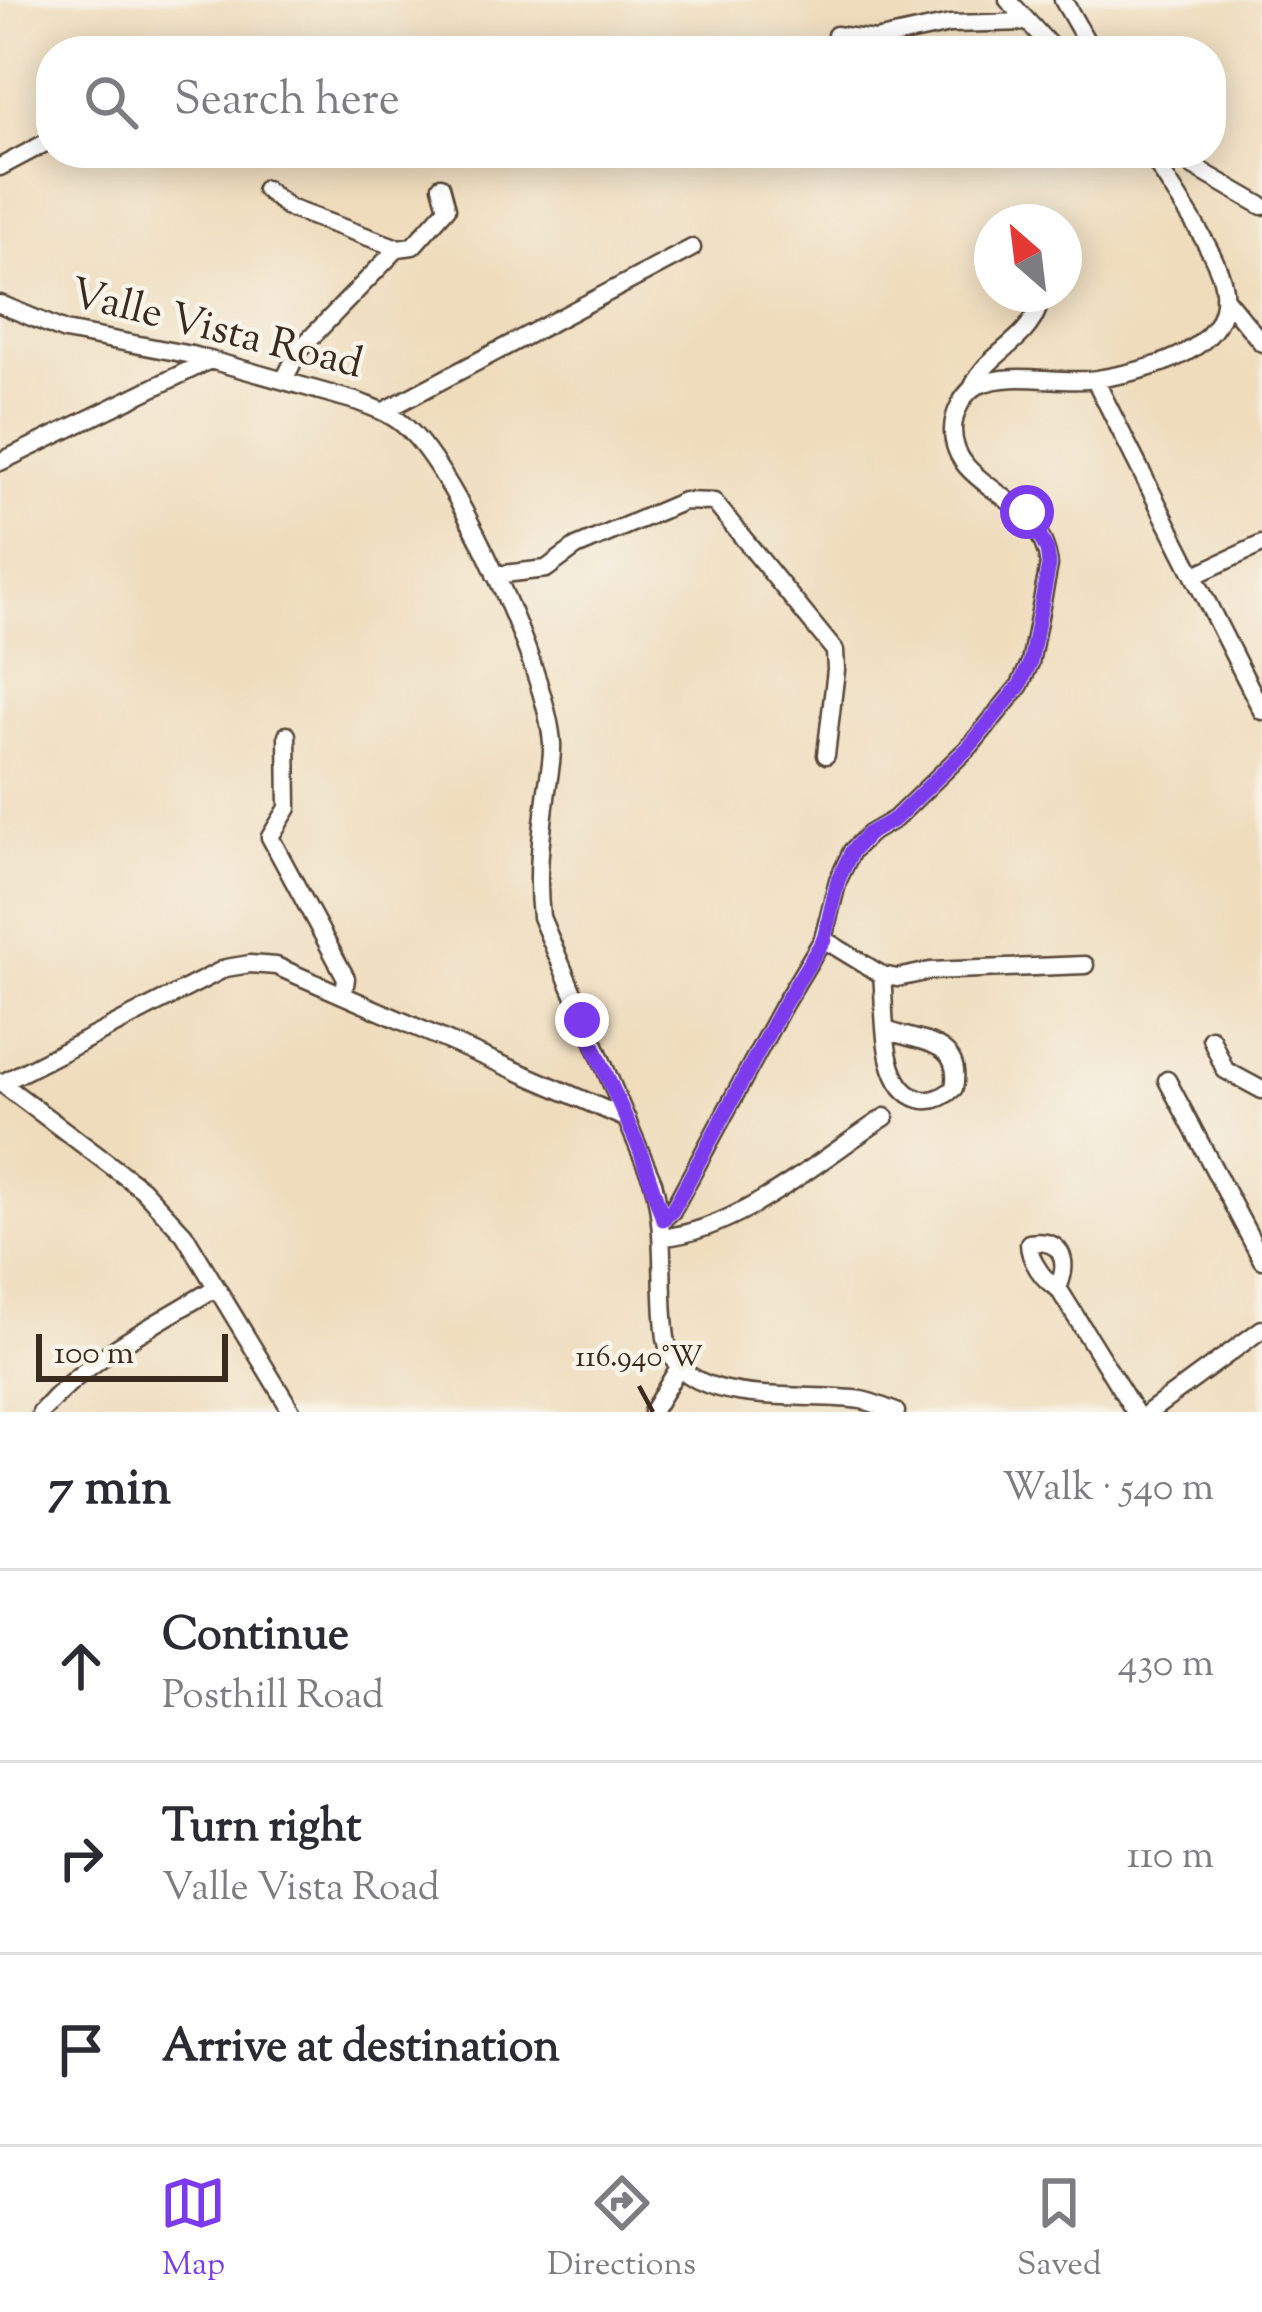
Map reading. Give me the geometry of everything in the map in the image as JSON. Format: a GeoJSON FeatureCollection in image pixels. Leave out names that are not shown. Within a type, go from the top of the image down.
{"type":"FeatureCollection","features":[{"type":"Feature","properties":{"kind":"street"},"geometry":{"type":"LineString","coordinates":[[1008,0],[1041,36]]}},
{"type":"Feature","properties":{"kind":"street"},"geometry":{"type":"LineString","coordinates":[[1063,0],[1083,36]]}},
{"type":"Feature","properties":{"kind":"street"},"geometry":{"type":"LineString","coordinates":[[894,36],[950,24],[1028,22]]}},
{"type":"Feature","properties":{"kind":"street"},"geometry":{"type":"LineString","coordinates":[[836,35],[844,36]]}},
{"type":"Feature","properties":{"kind":"street"},"geometry":{"type":"LineString","coordinates":[[0,167],[36,148]]}},
{"type":"Feature","properties":{"kind":"street"},"geometry":{"type":"LineString","coordinates":[[1159,168],[1217,267],[1224,296],[1262,343]]}},
{"type":"Feature","properties":{"kind":"street"},"geometry":{"type":"LineString","coordinates":[[1196,168],[1262,206]]}},
{"type":"Feature","properties":{"kind":"street"},"geometry":{"type":"LineString","coordinates":[[265,190],[290,208],[398,248],[413,246],[447,208],[441,186]]}},
{"type":"Feature","properties":{"kind":"street"},"geometry":{"type":"LineString","coordinates":[[284,378],[299,350],[398,248]]}},
{"type":"Feature","properties":{"kind":"street"},"geometry":{"type":"LineString","coordinates":[[384,411],[692,248]]}},
{"type":"Feature","properties":{"kind":"street"},"geometry":{"type":"LineString","coordinates":[[973,386],[992,381],[1095,380],[1195,349],[1216,326],[1224,296]]}},
{"type":"Feature","properties":{"kind":"street","name":"Valle Vista Road"},"geometry":{"type":"LineString","coordinates":[[0,304],[65,331],[210,359],[384,411],[428,453],[495,574],[538,676],[552,746],[536,876],[541,916],[653,1182],[664,1228],[666,1339],[679,1367]]}},
{"type":"Feature","properties":{"kind":"street"},"geometry":{"type":"LineString","coordinates":[[885,1117],[750,1205],[692,1234],[664,1228],[824,939],[838,880],[852,851],[868,834],[895,819],[970,746],[1007,704],[1030,663],[1049,565],[1047,550],[1027,512],[974,476],[959,456],[953,430],[960,404],[982,368],[1033,322],[1037,312]]}},
{"type":"Feature","properties":{"kind":"street"},"geometry":{"type":"LineString","coordinates":[[0,463],[210,359]]}},
{"type":"Feature","properties":{"kind":"street"},"geometry":{"type":"LineString","coordinates":[[1095,380],[1262,711]]}},
{"type":"Feature","properties":{"kind":"street"},"geometry":{"type":"LineString","coordinates":[[495,574],[546,569],[576,548],[684,501],[714,502],[835,651],[826,755]]}},
{"type":"Feature","properties":{"kind":"street"},"geometry":{"type":"LineString","coordinates":[[1195,575],[1262,544]]}},
{"type":"Feature","properties":{"kind":"street"},"geometry":{"type":"LineString","coordinates":[[287,735],[288,808],[270,837],[346,978],[344,993]]}},
{"type":"Feature","properties":{"kind":"street"},"geometry":{"type":"LineString","coordinates":[[824,939],[882,975],[897,978],[930,971],[1085,965]]}},
{"type":"Feature","properties":{"kind":"street"},"geometry":{"type":"LineString","coordinates":[[292,1412],[184,1234],[142,1190],[1,1083],[226,968],[250,964],[276,966],[344,993],[627,1119]]}},
{"type":"Feature","properties":{"kind":"street"},"geometry":{"type":"LineString","coordinates":[[882,975],[886,1030],[893,1072],[902,1088],[926,1100],[954,1088],[955,1072],[943,1051],[923,1038],[886,1030]]}},
{"type":"Feature","properties":{"kind":"street"},"geometry":{"type":"LineString","coordinates":[[1211,1038],[1225,1070],[1262,1090]]}},
{"type":"Feature","properties":{"kind":"street"},"geometry":{"type":"LineString","coordinates":[[1167,1080],[1262,1260]]}},
{"type":"Feature","properties":{"kind":"street"},"geometry":{"type":"LineString","coordinates":[[41,1412],[57,1393],[111,1351],[215,1288]]}},
{"type":"Feature","properties":{"kind":"street"},"geometry":{"type":"LineString","coordinates":[[1058,1288],[1135,1412]]}},
{"type":"Feature","properties":{"kind":"street"},"geometry":{"type":"LineString","coordinates":[[1149,1412],[1262,1329]]}},
{"type":"Feature","properties":{"kind":"street"},"geometry":{"type":"LineString","coordinates":[[652,1412],[679,1367],[689,1378],[722,1389],[864,1400],[896,1412]]}},
{"type":"Feature","properties":{"kind":"route"},"geometry":{"type":"LineString","coordinates":[[582,1020],[640,1150],[663,1219],[672,1211],[824,939],[838,880],[852,851],[868,834],[895,819],[970,746],[1020,685],[1030,663],[1049,565],[1047,550],[1027,512]]}}]}
